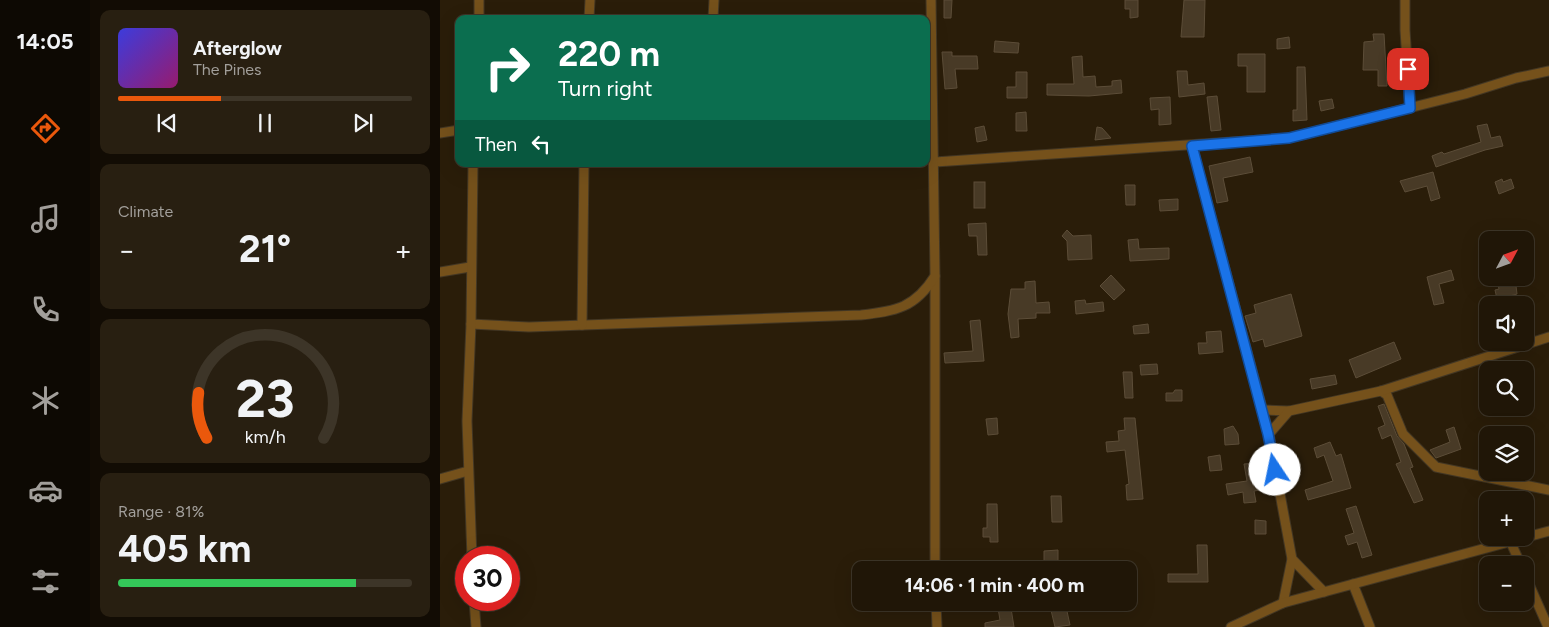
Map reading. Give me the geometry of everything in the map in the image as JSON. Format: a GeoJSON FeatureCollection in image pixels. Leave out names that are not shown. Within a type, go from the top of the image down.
{"type":"FeatureCollection","features":[{"type":"Feature","properties":{"kind":"street"},"geometry":{"type":"LineString","coordinates":[[479,15],[480,0]]}},
{"type":"Feature","properties":{"kind":"street"},"geometry":{"type":"LineString","coordinates":[[589,15],[590,0]]}},
{"type":"Feature","properties":{"kind":"street"},"geometry":{"type":"LineString","coordinates":[[713,15],[714,0]]}},
{"type":"Feature","properties":{"kind":"street"},"geometry":{"type":"LineString","coordinates":[[930,15],[931,0]]}},
{"type":"Feature","properties":{"kind":"street"},"geometry":{"type":"LineString","coordinates":[[1405,0],[1410,108]]}},
{"type":"Feature","properties":{"kind":"street"},"geometry":{"type":"LineString","coordinates":[[930,52],[935,162],[935,561]]}},
{"type":"Feature","properties":{"kind":"street"},"geometry":{"type":"LineString","coordinates":[[935,162],[1289,138],[1549,71]]}},
{"type":"Feature","properties":{"kind":"street"},"geometry":{"type":"LineString","coordinates":[[440,133],[455,131]]}},
{"type":"Feature","properties":{"kind":"street"},"geometry":{"type":"LineString","coordinates":[[1192,146],[1268,434],[1292,559],[1284,603]]}},
{"type":"Feature","properties":{"kind":"street"},"geometry":{"type":"LineString","coordinates":[[471,546],[467,421],[471,324],[472,167]]}},
{"type":"Feature","properties":{"kind":"street"},"geometry":{"type":"LineString","coordinates":[[582,324],[584,167]]}},
{"type":"Feature","properties":{"kind":"street"},"geometry":{"type":"LineString","coordinates":[[440,272],[470,267]]}},
{"type":"Feature","properties":{"kind":"street"},"geometry":{"type":"LineString","coordinates":[[471,324],[529,327],[893,312],[916,298],[935,276]]}},
{"type":"Feature","properties":{"kind":"street"},"geometry":{"type":"LineString","coordinates":[[1262,410],[1289,410],[1381,391],[1549,338]]}},
{"type":"Feature","properties":{"kind":"street"},"geometry":{"type":"LineString","coordinates":[[1381,391],[1387,395],[1403,434],[1436,466],[1549,490]]}},
{"type":"Feature","properties":{"kind":"street"},"geometry":{"type":"LineString","coordinates":[[1268,434],[1289,410]]}},
{"type":"Feature","properties":{"kind":"street"},"geometry":{"type":"LineString","coordinates":[[440,479],[468,471]]}},
{"type":"Feature","properties":{"kind":"street"},"geometry":{"type":"LineString","coordinates":[[1534,536],[1549,531]]}},
{"type":"Feature","properties":{"kind":"street"},"geometry":{"type":"LineString","coordinates":[[1231,627],[1284,603],[1499,546]]}},
{"type":"Feature","properties":{"kind":"street"},"geometry":{"type":"LineString","coordinates":[[1292,559],[1324,592]]}},
{"type":"Feature","properties":{"kind":"street"},"geometry":{"type":"LineString","coordinates":[[1353,584],[1370,627]]}},
{"type":"Feature","properties":{"kind":"street"},"geometry":{"type":"LineString","coordinates":[[1534,595],[1548,627]]}},
{"type":"Feature","properties":{"kind":"street"},"geometry":{"type":"LineString","coordinates":[[475,611],[476,627]]}},
{"type":"Feature","properties":{"kind":"street"},"geometry":{"type":"LineString","coordinates":[[936,611],[937,627]]}},
{"type":"Feature","properties":{"kind":"building"},"geometry":{"type":"Polygon","coordinates":[[[944,0],[952,0],[951,18],[944,18],[944,0]]]}},
{"type":"Feature","properties":{"kind":"building"},"geometry":{"type":"Polygon","coordinates":[[[1125,0],[1138,0],[1138,17],[1130,18],[1130,9],[1125,9],[1125,0]]]}},
{"type":"Feature","properties":{"kind":"building"},"geometry":{"type":"Polygon","coordinates":[[[1184,0],[1205,0],[1204,37],[1181,37],[1184,0]]]}},
{"type":"Feature","properties":{"kind":"building"},"geometry":{"type":"Polygon","coordinates":[[[1373,34],[1384,34],[1387,86],[1378,86],[1378,70],[1363,70],[1364,42],[1374,41],[1373,34]]]}},
{"type":"Feature","properties":{"kind":"building"},"geometry":{"type":"Polygon","coordinates":[[[1289,37],[1290,48],[1277,49],[1277,39],[1289,37]]]}},
{"type":"Feature","properties":{"kind":"building"},"geometry":{"type":"Polygon","coordinates":[[[995,41],[1019,43],[1018,53],[994,52],[995,41]]]}},
{"type":"Feature","properties":{"kind":"building"},"geometry":{"type":"Polygon","coordinates":[[[942,52],[952,52],[952,56],[977,56],[978,69],[955,69],[957,88],[945,89],[942,52]]]}},
{"type":"Feature","properties":{"kind":"building"},"geometry":{"type":"Polygon","coordinates":[[[1238,54],[1265,54],[1265,92],[1247,92],[1247,66],[1238,66],[1238,54]]]}},
{"type":"Feature","properties":{"kind":"building"},"geometry":{"type":"Polygon","coordinates":[[[1082,56],[1083,77],[1095,76],[1096,87],[1112,86],[1112,81],[1121,80],[1122,93],[1089,96],[1047,95],[1047,84],[1074,84],[1072,57],[1082,56]]]}},
{"type":"Feature","properties":{"kind":"building"},"geometry":{"type":"Polygon","coordinates":[[[1297,67],[1305,67],[1307,120],[1293,121],[1293,110],[1297,110],[1297,67]]]}},
{"type":"Feature","properties":{"kind":"building"},"geometry":{"type":"Polygon","coordinates":[[[1177,71],[1187,71],[1188,85],[1204,83],[1205,94],[1179,97],[1177,71]]]}},
{"type":"Feature","properties":{"kind":"building"},"geometry":{"type":"Polygon","coordinates":[[[1016,72],[1027,72],[1027,98],[1007,98],[1007,87],[1016,87],[1016,72]]]}},
{"type":"Feature","properties":{"kind":"building"},"geometry":{"type":"Polygon","coordinates":[[[1217,96],[1221,130],[1211,131],[1207,97],[1217,96]]]}},
{"type":"Feature","properties":{"kind":"building"},"geometry":{"type":"Polygon","coordinates":[[[1170,97],[1171,124],[1159,125],[1159,109],[1151,110],[1150,98],[1170,97]]]}},
{"type":"Feature","properties":{"kind":"building"},"geometry":{"type":"Polygon","coordinates":[[[1332,99],[1334,108],[1321,111],[1319,101],[1332,99]]]}},
{"type":"Feature","properties":{"kind":"building"},"geometry":{"type":"Polygon","coordinates":[[[1026,112],[1027,131],[1016,131],[1016,113],[1026,112]]]}},
{"type":"Feature","properties":{"kind":"building"},"geometry":{"type":"Polygon","coordinates":[[[1487,124],[1491,138],[1500,136],[1503,146],[1485,150],[1436,167],[1432,156],[1481,142],[1477,126],[1487,124]]]}},
{"type":"Feature","properties":{"kind":"building"},"geometry":{"type":"Polygon","coordinates":[[[984,126],[987,140],[977,142],[975,128],[984,126]]]}},
{"type":"Feature","properties":{"kind":"building"},"geometry":{"type":"Polygon","coordinates":[[[1097,127],[1102,128],[1111,138],[1095,140],[1097,127]]]}},
{"type":"Feature","properties":{"kind":"building"},"geometry":{"type":"Polygon","coordinates":[[[1250,157],[1253,172],[1223,178],[1228,201],[1217,203],[1209,166],[1250,157]]]}},
{"type":"Feature","properties":{"kind":"building"},"geometry":{"type":"Polygon","coordinates":[[[1433,172],[1440,198],[1431,201],[1427,186],[1405,192],[1400,181],[1433,172]]]}},
{"type":"Feature","properties":{"kind":"building"},"geometry":{"type":"Polygon","coordinates":[[[1502,179],[1503,182],[1511,179],[1514,188],[1499,194],[1495,182],[1502,179]]]}},
{"type":"Feature","properties":{"kind":"building"},"geometry":{"type":"Polygon","coordinates":[[[974,182],[985,182],[985,208],[974,208],[974,182]]]}},
{"type":"Feature","properties":{"kind":"building"},"geometry":{"type":"Polygon","coordinates":[[[1125,185],[1135,185],[1135,205],[1126,205],[1125,185]]]}},
{"type":"Feature","properties":{"kind":"building"},"geometry":{"type":"Polygon","coordinates":[[[1178,199],[1178,210],[1160,211],[1159,200],[1178,199]]]}},
{"type":"Feature","properties":{"kind":"building"},"geometry":{"type":"Polygon","coordinates":[[[986,223],[987,255],[978,255],[977,236],[969,236],[968,224],[986,223]]]}},
{"type":"Feature","properties":{"kind":"building"},"geometry":{"type":"Polygon","coordinates":[[[1067,230],[1073,236],[1091,235],[1092,259],[1068,260],[1067,241],[1062,236],[1067,230]]]}},
{"type":"Feature","properties":{"kind":"building"},"geometry":{"type":"Polygon","coordinates":[[[1138,239],[1139,249],[1169,248],[1169,259],[1130,261],[1128,240],[1138,239]]]}},
{"type":"Feature","properties":{"kind":"building"},"geometry":{"type":"Polygon","coordinates":[[[1451,270],[1454,280],[1439,284],[1444,303],[1434,305],[1427,277],[1451,270]]]}},
{"type":"Feature","properties":{"kind":"building"},"geometry":{"type":"Polygon","coordinates":[[[1111,275],[1125,290],[1114,300],[1100,286],[1111,275]]]}},
{"type":"Feature","properties":{"kind":"building"},"geometry":{"type":"Polygon","coordinates":[[[1035,281],[1036,303],[1049,302],[1050,313],[1036,313],[1036,318],[1018,319],[1019,337],[1011,338],[1008,314],[1011,289],[1025,289],[1025,282],[1035,281]]]}},
{"type":"Feature","properties":{"kind":"building"},"geometry":{"type":"Polygon","coordinates":[[[1498,286],[1516,286],[1517,294],[1496,296],[1495,290],[1499,289],[1498,286]]]}},
{"type":"Feature","properties":{"kind":"building"},"geometry":{"type":"Polygon","coordinates":[[[1291,294],[1302,336],[1265,347],[1263,339],[1253,342],[1245,316],[1256,313],[1254,305],[1291,294]]]}},
{"type":"Feature","properties":{"kind":"building"},"geometry":{"type":"Polygon","coordinates":[[[1085,300],[1086,304],[1103,302],[1104,311],[1076,314],[1075,301],[1085,300]]]}},
{"type":"Feature","properties":{"kind":"building"},"geometry":{"type":"Polygon","coordinates":[[[980,320],[984,361],[945,363],[944,353],[973,351],[970,321],[980,320]]]}},
{"type":"Feature","properties":{"kind":"building"},"geometry":{"type":"Polygon","coordinates":[[[1148,324],[1149,333],[1134,334],[1133,326],[1148,324]]]}},
{"type":"Feature","properties":{"kind":"building"},"geometry":{"type":"Polygon","coordinates":[[[1221,331],[1223,352],[1199,354],[1198,343],[1207,343],[1206,332],[1221,331]]]}},
{"type":"Feature","properties":{"kind":"building"},"geometry":{"type":"Polygon","coordinates":[[[1394,342],[1401,359],[1356,378],[1349,360],[1394,342]]]}},
{"type":"Feature","properties":{"kind":"building"},"geometry":{"type":"Polygon","coordinates":[[[1157,364],[1158,374],[1141,375],[1140,365],[1157,364]]]}},
{"type":"Feature","properties":{"kind":"building"},"geometry":{"type":"Polygon","coordinates":[[[1123,372],[1132,372],[1133,398],[1125,398],[1123,372]]]}},
{"type":"Feature","properties":{"kind":"building"},"geometry":{"type":"Polygon","coordinates":[[[1335,375],[1337,384],[1312,389],[1310,379],[1335,375]]]}},
{"type":"Feature","properties":{"kind":"building"},"geometry":{"type":"Polygon","coordinates":[[[1175,390],[1182,390],[1182,401],[1166,401],[1166,393],[1173,393],[1175,390]]]}},
{"type":"Feature","properties":{"kind":"building"},"geometry":{"type":"Polygon","coordinates":[[[1384,404],[1397,436],[1404,444],[1413,467],[1410,468],[1423,500],[1414,503],[1396,464],[1401,462],[1391,435],[1382,439],[1378,428],[1385,425],[1378,406],[1384,404]]]}},
{"type":"Feature","properties":{"kind":"building"},"geometry":{"type":"Polygon","coordinates":[[[997,418],[998,434],[988,435],[986,419],[997,418]]]}},
{"type":"Feature","properties":{"kind":"building"},"geometry":{"type":"Polygon","coordinates":[[[1124,418],[1135,418],[1143,499],[1127,500],[1126,485],[1129,484],[1125,450],[1107,452],[1106,442],[1119,441],[1118,431],[1125,430],[1124,418]]]}},
{"type":"Feature","properties":{"kind":"building"},"geometry":{"type":"Polygon","coordinates":[[[1233,426],[1238,434],[1239,444],[1225,445],[1224,429],[1233,426]]]}},
{"type":"Feature","properties":{"kind":"building"},"geometry":{"type":"Polygon","coordinates":[[[1454,427],[1461,449],[1436,458],[1430,450],[1450,442],[1446,430],[1454,427]]]}},
{"type":"Feature","properties":{"kind":"building"},"geometry":{"type":"Polygon","coordinates":[[[1330,442],[1336,456],[1341,454],[1351,488],[1308,500],[1305,490],[1333,481],[1324,455],[1317,458],[1314,448],[1330,442]]]}},
{"type":"Feature","properties":{"kind":"building"},"geometry":{"type":"Polygon","coordinates":[[[1220,455],[1222,470],[1210,471],[1208,457],[1220,455]]]}},
{"type":"Feature","properties":{"kind":"building"},"geometry":{"type":"Polygon","coordinates":[[[1256,463],[1260,490],[1254,491],[1256,502],[1244,503],[1243,492],[1228,495],[1226,484],[1247,481],[1244,464],[1256,463]]]}},
{"type":"Feature","properties":{"kind":"building"},"geometry":{"type":"Polygon","coordinates":[[[1051,496],[1061,496],[1062,522],[1052,522],[1051,496]]]}},
{"type":"Feature","properties":{"kind":"building"},"geometry":{"type":"Polygon","coordinates":[[[987,504],[997,504],[998,542],[990,542],[990,537],[983,537],[983,528],[987,528],[987,504]]]}},
{"type":"Feature","properties":{"kind":"building"},"geometry":{"type":"Polygon","coordinates":[[[1356,506],[1372,555],[1362,558],[1357,542],[1348,545],[1345,536],[1354,533],[1346,509],[1356,506]]]}},
{"type":"Feature","properties":{"kind":"building"},"geometry":{"type":"Polygon","coordinates":[[[1255,520],[1266,521],[1266,534],[1255,534],[1255,520]]]}},
{"type":"Feature","properties":{"kind":"building"},"geometry":{"type":"Polygon","coordinates":[[[1197,545],[1207,545],[1208,582],[1168,582],[1168,574],[1198,574],[1197,545]]]}},
{"type":"Feature","properties":{"kind":"building"},"geometry":{"type":"Polygon","coordinates":[[[1058,550],[1058,561],[1044,561],[1044,551],[1058,550]]]}},
{"type":"Feature","properties":{"kind":"building"},"geometry":{"type":"Polygon","coordinates":[[[998,611],[1011,611],[1014,627],[985,627],[985,623],[1000,620],[998,611]]]}},
{"type":"Feature","properties":{"kind":"building"},"geometry":{"type":"Polygon","coordinates":[[[1051,611],[1067,611],[1070,625],[1055,627],[1051,611]]]}},
{"type":"Feature","properties":{"kind":"route"},"geometry":{"type":"LineString","coordinates":[[1275,470],[1268,434],[1192,146],[1289,138],[1410,108],[1408,69]]}}]}
